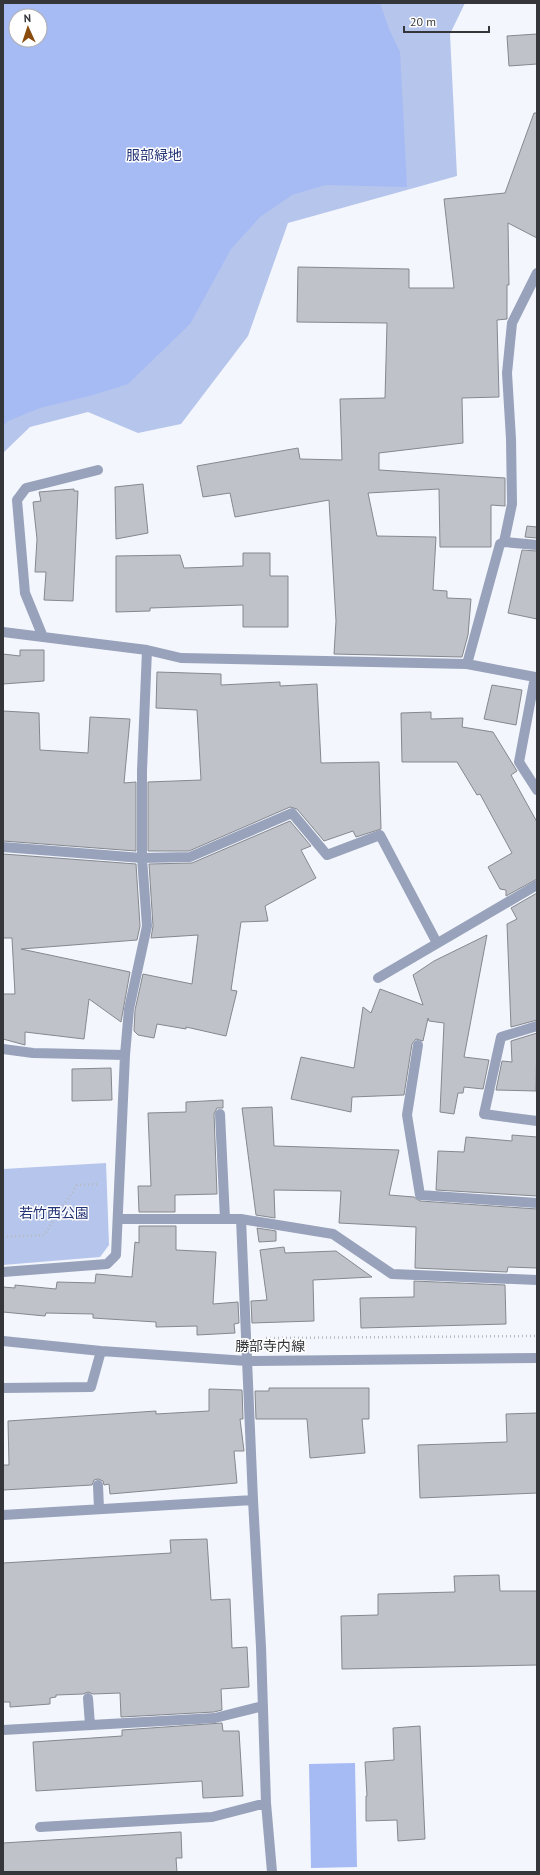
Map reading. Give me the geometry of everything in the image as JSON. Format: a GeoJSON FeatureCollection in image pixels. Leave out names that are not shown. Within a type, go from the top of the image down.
{"type":"FeatureCollection","features":[{"type":"Feature","properties":{"kind":"street"},"geometry":{"type":"LineString","coordinates":[[467,664],[500,544],[504,542],[512,504],[507,373],[512,323],[537,273]]}},
{"type":"Feature","properties":{"kind":"street"},"geometry":{"type":"LineString","coordinates":[[43,637],[25,593],[17,500],[26,488],[98,470]]}},
{"type":"Feature","properties":{"kind":"street"},"geometry":{"type":"LineString","coordinates":[[504,542],[537,544]]}},
{"type":"Feature","properties":{"kind":"street"},"geometry":{"type":"LineString","coordinates":[[3,632],[147,650],[182,658],[467,664],[535,677],[519,762],[537,790]]}},
{"type":"Feature","properties":{"kind":"street"},"geometry":{"type":"LineString","coordinates":[[3,1272],[107,1264],[116,1255],[119,1219],[125,1056],[129,1009],[147,926],[142,858],[142,771],[147,650]]}},
{"type":"Feature","properties":{"kind":"street"},"geometry":{"type":"LineString","coordinates":[[3,847],[142,858],[190,857],[292,813],[327,855],[380,835],[437,943]]}},
{"type":"Feature","properties":{"kind":"street"},"geometry":{"type":"LineString","coordinates":[[378,978],[537,886]]}},
{"type":"Feature","properties":{"kind":"street"},"geometry":{"type":"LineString","coordinates":[[537,1026],[501,1037],[484,1114],[537,1121]]}},
{"type":"Feature","properties":{"kind":"street"},"geometry":{"type":"LineString","coordinates":[[418,1045],[407,1114],[420,1195],[537,1202]]}},
{"type":"Feature","properties":{"kind":"street"},"geometry":{"type":"LineString","coordinates":[[3,1049],[33,1053],[125,1056]]}},
{"type":"Feature","properties":{"kind":"street"},"geometry":{"type":"LineString","coordinates":[[220,1114],[225,1218]]}},
{"type":"Feature","properties":{"kind":"street"},"geometry":{"type":"LineString","coordinates":[[119,1219],[241,1219],[333,1234],[392,1274],[537,1280]]}},
{"type":"Feature","properties":{"kind":"street"},"geometry":{"type":"LineString","coordinates":[[241,1219],[266,1803],[272,1872]]}},
{"type":"Feature","properties":{"kind":"street","name":"勝部寺内線"},"geometry":{"type":"LineString","coordinates":[[3,1341],[101,1351],[247,1361],[537,1358]]}},
{"type":"Feature","properties":{"kind":"street"},"geometry":{"type":"LineString","coordinates":[[3,1388],[90,1387],[101,1351]]}},
{"type":"Feature","properties":{"kind":"street"},"geometry":{"type":"LineString","coordinates":[[98,1485],[99,1509]]}},
{"type":"Feature","properties":{"kind":"street"},"geometry":{"type":"LineString","coordinates":[[3,1515],[253,1500]]}},
{"type":"Feature","properties":{"kind":"street"},"geometry":{"type":"LineString","coordinates":[[88,1698],[90,1725]]}},
{"type":"Feature","properties":{"kind":"street"},"geometry":{"type":"LineString","coordinates":[[3,1730],[214,1718],[263,1706]]}},
{"type":"Feature","properties":{"kind":"street"},"geometry":{"type":"LineString","coordinates":[[40,1827],[212,1817],[266,1803]]}},
{"type":"Feature","properties":{"kind":"path"},"geometry":{"type":"LineString","coordinates":[[3,1237],[44,1235],[77,1185],[120,1183]]}},
{"type":"Feature","properties":{"kind":"path"},"geometry":{"type":"LineString","coordinates":[[260,1336],[274,1338],[537,1336]]}},
{"type":"Feature","properties":{"kind":"green space","name":"服部緑地"},"geometry":{"type":"Polygon","coordinates":[[[3,3],[465,3],[450,34],[457,176],[288,223],[248,336],[181,424],[138,433],[88,412],[30,427],[3,453],[3,3]]]}},
{"type":"Feature","properties":{"kind":"green space","name":"若竹西公園"},"geometry":{"type":"Polygon","coordinates":[[[106,1163],[109,1245],[100,1257],[3,1265],[3,1169],[106,1163]]]}},
{"type":"Feature","properties":{"kind":"shaded area","name":"服部緑地"},"geometry":{"type":"Polygon","coordinates":[[[3,3],[380,3],[389,29],[400,52],[407,187],[325,185],[292,195],[260,217],[231,249],[190,324],[128,384],[93,395],[40,408],[8,421],[3,426],[3,3]]]}},
{"type":"Feature","properties":{"kind":"shaded area"},"geometry":{"type":"Polygon","coordinates":[[[355,1763],[357,1867],[311,1868],[309,1764],[355,1763]]]}},
{"type":"Feature","properties":{"kind":"building"},"geometry":{"type":"Polygon","coordinates":[[[537,34],[537,64],[509,66],[507,36],[537,34]]]}},
{"type":"Feature","properties":{"kind":"building"},"geometry":{"type":"Polygon","coordinates":[[[534,113],[537,113],[537,238],[508,223],[509,285],[507,285],[507,319],[497,320],[499,397],[462,398],[463,443],[379,453],[379,470],[505,478],[505,506],[491,505],[491,547],[440,547],[439,489],[368,493],[377,536],[436,537],[433,590],[447,591],[447,598],[471,599],[468,635],[462,657],[334,654],[336,621],[329,500],[235,517],[230,493],[203,497],[197,466],[298,448],[300,459],[342,460],[340,399],[385,398],[387,323],[297,322],[298,267],[409,269],[409,288],[454,288],[444,199],[505,193],[534,113]]]}},
{"type":"Feature","properties":{"kind":"building"},"geometry":{"type":"Polygon","coordinates":[[[143,484],[148,533],[116,539],[115,487],[143,484]]]}},
{"type":"Feature","properties":{"kind":"building"},"geometry":{"type":"Polygon","coordinates":[[[74,489],[74,491],[78,491],[73,601],[44,600],[46,572],[35,572],[37,539],[33,502],[41,501],[39,492],[74,489]]]}},
{"type":"Feature","properties":{"kind":"building"},"geometry":{"type":"Polygon","coordinates":[[[527,526],[537,527],[537,538],[525,537],[527,526]]]}},
{"type":"Feature","properties":{"kind":"building"},"geometry":{"type":"Polygon","coordinates":[[[522,550],[537,551],[537,619],[508,613],[522,550]]]}},
{"type":"Feature","properties":{"kind":"building"},"geometry":{"type":"Polygon","coordinates":[[[243,553],[270,553],[270,576],[288,576],[288,627],[243,627],[243,605],[150,608],[150,611],[116,612],[116,556],[180,555],[184,568],[243,566],[243,553]]]}},
{"type":"Feature","properties":{"kind":"building"},"geometry":{"type":"Polygon","coordinates":[[[20,650],[44,650],[44,681],[3,684],[3,654],[20,656],[20,650]]]}},
{"type":"Feature","properties":{"kind":"building"},"geometry":{"type":"Polygon","coordinates":[[[157,672],[221,674],[221,685],[280,682],[280,686],[317,684],[321,763],[379,762],[381,829],[356,837],[353,831],[324,841],[297,809],[290,807],[189,851],[148,851],[148,782],[201,780],[197,710],[156,708],[157,672]]]}},
{"type":"Feature","properties":{"kind":"building"},"geometry":{"type":"Polygon","coordinates":[[[492,685],[522,690],[516,725],[484,719],[492,685]]]}},
{"type":"Feature","properties":{"kind":"building"},"geometry":{"type":"Polygon","coordinates":[[[3,711],[39,713],[40,750],[88,753],[90,717],[130,719],[124,783],[136,782],[136,851],[3,841],[3,711]]]}},
{"type":"Feature","properties":{"kind":"building"},"geometry":{"type":"Polygon","coordinates":[[[431,712],[431,719],[463,718],[462,727],[493,732],[517,771],[511,775],[537,822],[537,879],[506,896],[506,890],[500,889],[488,867],[512,853],[480,794],[477,795],[457,762],[402,762],[401,713],[431,712]]]}},
{"type":"Feature","properties":{"kind":"building"},"geometry":{"type":"Polygon","coordinates":[[[290,821],[311,846],[301,850],[316,878],[265,906],[268,921],[241,922],[231,990],[237,991],[226,1036],[186,1027],[186,1029],[157,1024],[154,1038],[138,1035],[134,1031],[135,1010],[143,974],[192,984],[198,935],[151,938],[153,926],[149,864],[192,863],[290,821]]]}},
{"type":"Feature","properties":{"kind":"building"},"geometry":{"type":"Polygon","coordinates":[[[3,854],[136,864],[140,926],[137,940],[21,949],[130,972],[121,1022],[89,999],[84,1039],[25,1032],[25,1045],[3,1039],[3,994],[15,994],[12,938],[3,938],[3,854]]]}},
{"type":"Feature","properties":{"kind":"building"},"geometry":{"type":"Polygon","coordinates":[[[537,893],[537,1020],[511,1027],[507,924],[517,919],[511,908],[537,893]]]}},
{"type":"Feature","properties":{"kind":"building"},"geometry":{"type":"Polygon","coordinates":[[[487,935],[464,1057],[489,1060],[483,1089],[464,1087],[463,1093],[458,1093],[454,1114],[440,1112],[444,1023],[429,1021],[428,1018],[423,1041],[416,1039],[412,1044],[404,1095],[352,1097],[351,1112],[291,1099],[301,1057],[354,1068],[363,1007],[371,1013],[380,989],[423,1005],[413,975],[434,961],[487,935]]]}},
{"type":"Feature","properties":{"kind":"building"},"geometry":{"type":"Polygon","coordinates":[[[537,1033],[536,1091],[496,1090],[502,1061],[512,1062],[511,1041],[537,1033]]]}},
{"type":"Feature","properties":{"kind":"building"},"geometry":{"type":"Polygon","coordinates":[[[111,1068],[112,1100],[72,1101],[72,1069],[111,1068]]]}},
{"type":"Feature","properties":{"kind":"building"},"geometry":{"type":"Polygon","coordinates":[[[223,1100],[223,1108],[217,1108],[214,1114],[217,1194],[175,1195],[175,1212],[139,1212],[138,1186],[151,1186],[148,1113],[186,1112],[186,1102],[223,1100]]]}},
{"type":"Feature","properties":{"kind":"building"},"geometry":{"type":"Polygon","coordinates":[[[272,1107],[274,1146],[399,1150],[389,1195],[414,1197],[420,1201],[537,1209],[537,1268],[508,1267],[507,1272],[415,1268],[416,1227],[339,1223],[341,1191],[274,1190],[275,1218],[256,1215],[242,1108],[272,1107]]]}},
{"type":"Feature","properties":{"kind":"building"},"geometry":{"type":"Polygon","coordinates":[[[512,1135],[537,1137],[537,1196],[436,1190],[438,1151],[464,1152],[466,1137],[512,1141],[512,1135]]]}},
{"type":"Feature","properties":{"kind":"building"},"geometry":{"type":"Polygon","coordinates":[[[139,1226],[176,1226],[176,1250],[216,1252],[213,1304],[238,1302],[239,1323],[234,1324],[235,1333],[197,1335],[197,1326],[156,1327],[156,1322],[93,1318],[93,1314],[46,1313],[45,1316],[3,1312],[3,1287],[15,1288],[15,1285],[56,1289],[57,1282],[95,1283],[96,1274],[132,1277],[135,1242],[139,1243],[139,1226]]]}},
{"type":"Feature","properties":{"kind":"building"},"geometry":{"type":"Polygon","coordinates":[[[257,1228],[276,1231],[276,1241],[259,1242],[257,1228]]]}},
{"type":"Feature","properties":{"kind":"building"},"geometry":{"type":"Polygon","coordinates":[[[284,1247],[285,1253],[336,1251],[372,1277],[313,1280],[314,1321],[252,1323],[251,1301],[267,1300],[260,1250],[284,1247]]]}},
{"type":"Feature","properties":{"kind":"building"},"geometry":{"type":"Polygon","coordinates":[[[414,1281],[505,1285],[506,1324],[361,1328],[360,1298],[414,1297],[414,1281]]]}},
{"type":"Feature","properties":{"kind":"building"},"geometry":{"type":"Polygon","coordinates":[[[269,1388],[369,1388],[369,1419],[362,1419],[365,1453],[310,1458],[307,1419],[256,1419],[255,1391],[269,1391],[269,1388]]]}},
{"type":"Feature","properties":{"kind":"building"},"geometry":{"type":"Polygon","coordinates":[[[209,1389],[242,1390],[243,1419],[240,1419],[244,1451],[234,1451],[237,1483],[110,1494],[109,1484],[104,1485],[103,1481],[98,1479],[94,1480],[92,1485],[3,1490],[3,1465],[9,1465],[8,1421],[156,1411],[156,1414],[209,1411],[209,1389]]]}},
{"type":"Feature","properties":{"kind":"building"},"geometry":{"type":"Polygon","coordinates":[[[537,1413],[537,1493],[420,1498],[418,1445],[507,1442],[506,1414],[537,1413]]]}},
{"type":"Feature","properties":{"kind":"building"},"geometry":{"type":"Polygon","coordinates":[[[207,1539],[211,1600],[230,1599],[232,1648],[247,1647],[249,1687],[221,1689],[222,1710],[214,1712],[121,1717],[120,1693],[93,1694],[88,1692],[83,1694],[56,1695],[56,1697],[50,1698],[50,1704],[10,1707],[10,1702],[3,1702],[3,1563],[171,1553],[170,1540],[207,1539]]]}},
{"type":"Feature","properties":{"kind":"building"},"geometry":{"type":"Polygon","coordinates":[[[499,1575],[500,1591],[537,1591],[537,1665],[342,1669],[341,1616],[378,1615],[378,1594],[455,1592],[454,1576],[499,1575]]]}},
{"type":"Feature","properties":{"kind":"building"},"geometry":{"type":"Polygon","coordinates":[[[222,1723],[223,1731],[239,1731],[243,1796],[203,1798],[202,1781],[36,1791],[33,1742],[122,1736],[122,1730],[222,1723]]]}},
{"type":"Feature","properties":{"kind":"building"},"geometry":{"type":"Polygon","coordinates":[[[420,1726],[425,1839],[398,1841],[397,1820],[366,1821],[367,1796],[365,1762],[394,1760],[393,1728],[420,1726]]]}},
{"type":"Feature","properties":{"kind":"building"},"geometry":{"type":"Polygon","coordinates":[[[181,1832],[182,1858],[176,1858],[177,1872],[3,1872],[3,1843],[181,1832]]]}}]}
